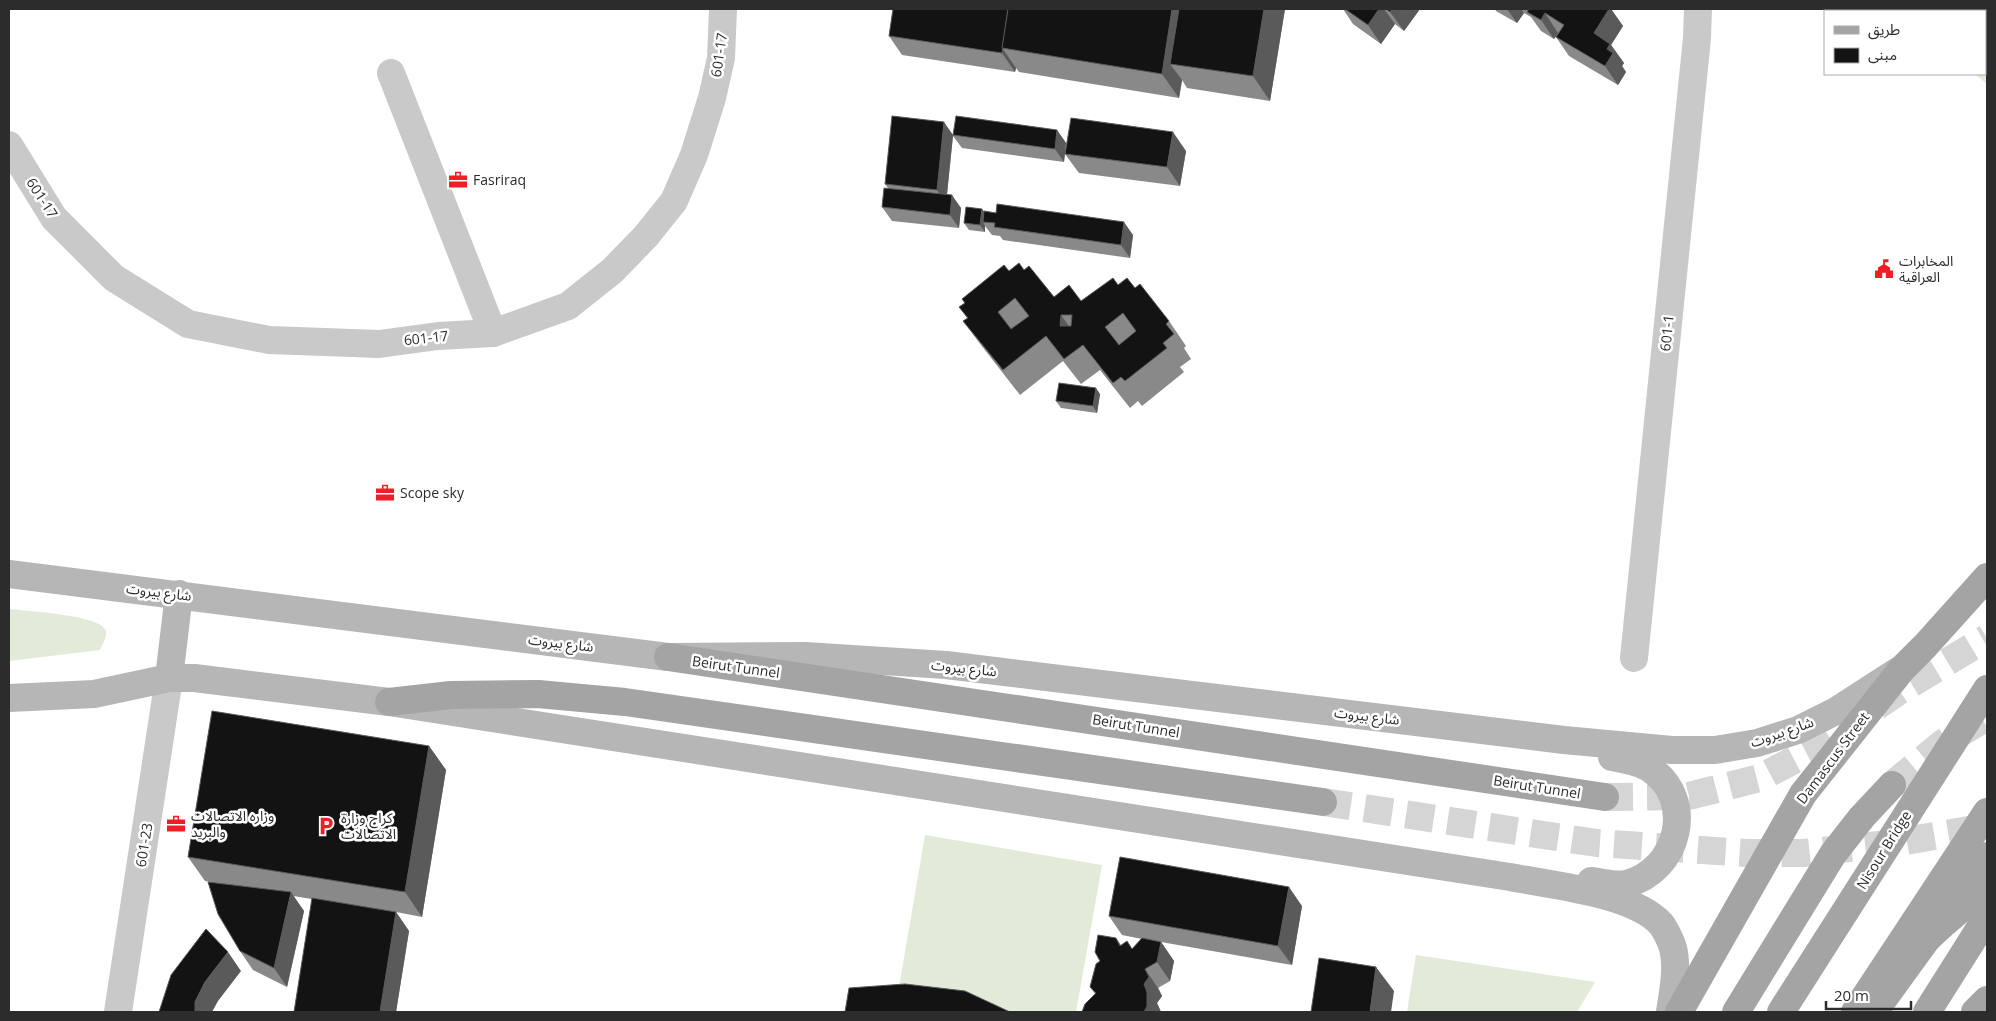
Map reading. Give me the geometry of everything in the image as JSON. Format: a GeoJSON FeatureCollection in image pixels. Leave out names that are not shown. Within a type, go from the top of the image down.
{"type":"FeatureCollection","features":[{"type":"Feature","properties":{"kind":"main road","name":"شارع بيروت"},"geometry":{"type":"LineString","coordinates":[[9,574],[668,657],[805,656],[946,665],[1564,740],[1672,750],[1715,750],[1757,743],[1798,730],[1836,711],[1902,669]]}},
{"type":"Feature","properties":{"kind":"main road","name":"Damascus Street"},"geometry":{"type":"LineString","coordinates":[[1679,1012],[1803,794],[1902,669],[1987,577]]}},
{"type":"Feature","properties":{"kind":"main road"},"geometry":{"type":"LineString","coordinates":[[169,678],[179,594]]}},
{"type":"Feature","properties":{"kind":"main road","name":"Beirut Tunnel"},"geometry":{"type":"LineString","coordinates":[[668,657],[1604,797]]}},
{"type":"Feature","properties":{"kind":"main road"},"geometry":{"type":"LineString","coordinates":[[9,698],[94,694],[169,678],[194,678],[389,702],[1510,877],[1614,897],[1640,909],[1662,924],[1673,948],[1675,975],[1670,1012]]}},
{"type":"Feature","properties":{"kind":"main road","name":"Nisour Bridge"},"geometry":{"type":"LineString","coordinates":[[1781,1012],[1987,689]]}},
{"type":"Feature","properties":{"kind":"main road"},"geometry":{"type":"LineString","coordinates":[[389,702],[451,695],[538,694],[624,702],[1323,802]]}},
{"type":"Feature","properties":{"kind":"main road"},"geometry":{"type":"LineString","coordinates":[[1510,877],[1542,875],[1624,884],[1644,877],[1662,863],[1673,845],[1678,824],[1675,802],[1664,782],[1648,768],[1627,760],[1585,750],[1564,740]]}},
{"type":"Feature","properties":{"kind":"main road"},"geometry":{"type":"LineString","coordinates":[[1736,1012],[1833,854],[1862,817],[1892,785]]}},
{"type":"Feature","properties":{"kind":"main road"},"geometry":{"type":"LineString","coordinates":[[1855,1012],[1987,812]]}},
{"type":"Feature","properties":{"kind":"main road"},"geometry":{"type":"LineString","coordinates":[[1874,1012],[1987,856]]}},
{"type":"Feature","properties":{"kind":"main road"},"geometry":{"type":"LineString","coordinates":[[1855,1012],[1924,941],[1960,908],[1987,889]]}},
{"type":"Feature","properties":{"kind":"main road"},"geometry":{"type":"LineString","coordinates":[[1927,1012],[1984,925]]}},
{"type":"Feature","properties":{"kind":"main road"},"geometry":{"type":"LineString","coordinates":[[1976,1012],[1987,1000]]}},
{"type":"Feature","properties":{"kind":"street","name":"601-17"},"geometry":{"type":"LineString","coordinates":[[9,145],[60,225],[114,278],[188,324],[268,340],[379,344],[438,336],[493,333],[568,306],[612,271],[646,236],[674,201],[694,155],[712,98],[721,58],[723,9]]}},
{"type":"Feature","properties":{"kind":"street","name":"601-1"},"geometry":{"type":"LineString","coordinates":[[1634,658],[1697,38],[1698,9]]}},
{"type":"Feature","properties":{"kind":"street"},"geometry":{"type":"LineString","coordinates":[[390,73],[493,333]]}},
{"type":"Feature","properties":{"kind":"street","name":"601-23"},"geometry":{"type":"LineString","coordinates":[[118,1012],[169,678]]}},
{"type":"Feature","properties":{"kind":"green space"},"geometry":{"type":"Polygon","coordinates":[[[1897,9],[1987,9],[1987,84],[1976,75],[1986,75],[1986,10],[1897,9]]]}},
{"type":"Feature","properties":{"kind":"green space"},"geometry":{"type":"Polygon","coordinates":[[[9,609],[62,615],[92,621],[106,631],[105,638],[100,650],[9,661],[9,609]]]}},
{"type":"Feature","properties":{"kind":"green space"},"geometry":{"type":"Polygon","coordinates":[[[925,835],[1102,865],[1076,1012],[1010,1012],[898,993],[925,835]]]}},
{"type":"Feature","properties":{"kind":"green space"},"geometry":{"type":"Polygon","coordinates":[[[1416,955],[1595,982],[1577,1012],[1407,1012],[1416,955]]]}},
{"type":"Feature","properties":{"kind":"building"},"geometry":{"type":"Polygon","coordinates":[[[893,9],[1008,9],[1002,53],[889,36],[893,9]]]}},
{"type":"Feature","properties":{"kind":"building"},"geometry":{"type":"Polygon","coordinates":[[[1008,9],[1172,9],[1162,74],[1002,48],[1008,9]]]}},
{"type":"Feature","properties":{"kind":"building"},"geometry":{"type":"Polygon","coordinates":[[[1179,9],[1264,9],[1253,76],[1170,64],[1179,9]]]}},
{"type":"Feature","properties":{"kind":"building"},"geometry":{"type":"Polygon","coordinates":[[[1345,9],[1379,9],[1368,25],[1345,9]]]}},
{"type":"Feature","properties":{"kind":"building"},"geometry":{"type":"Polygon","coordinates":[[[1529,9],[1609,9],[1594,33],[1610,44],[1607,49],[1613,53],[1605,66],[1556,37],[1564,25],[1545,13],[1541,20],[1527,12],[1529,9]]]}},
{"type":"Feature","properties":{"kind":"building"},"geometry":{"type":"Polygon","coordinates":[[[892,116],[944,122],[937,190],[885,184],[892,116]]]}},
{"type":"Feature","properties":{"kind":"building"},"geometry":{"type":"Polygon","coordinates":[[[956,116],[1057,130],[1055,149],[953,135],[956,116]]]}},
{"type":"Feature","properties":{"kind":"building"},"geometry":{"type":"Polygon","coordinates":[[[1071,118],[1173,132],[1167,167],[1065,154],[1071,118]]]}},
{"type":"Feature","properties":{"kind":"building"},"geometry":{"type":"Polygon","coordinates":[[[884,188],[952,195],[950,215],[882,207],[884,188]]]}},
{"type":"Feature","properties":{"kind":"building"},"geometry":{"type":"Polygon","coordinates":[[[997,204],[1124,222],[1121,245],[994,227],[995,223],[983,222],[984,211],[996,213],[997,204]]]}},
{"type":"Feature","properties":{"kind":"building"},"geometry":{"type":"Polygon","coordinates":[[[966,207],[982,209],[980,225],[964,223],[966,207]]]}},
{"type":"Feature","properties":{"kind":"building"},"geometry":{"type":"Polygon","coordinates":[[[1019,263],[1024,270],[1029,266],[1054,297],[1069,285],[1081,301],[1113,278],[1118,285],[1127,278],[1135,288],[1140,284],[1169,321],[1166,324],[1174,334],[1163,343],[1167,348],[1125,381],[1121,377],[1113,383],[1083,345],[1064,359],[1046,336],[1003,370],[963,321],[968,318],[959,307],[965,303],[962,299],[1004,265],[1009,271],[1019,263]],[[1015,298],[998,312],[1011,329],[1029,316],[1015,298]],[[1123,313],[1105,327],[1119,345],[1136,331],[1123,313]],[[1061,315],[1060,326],[1071,326],[1072,315],[1061,315]]]}},
{"type":"Feature","properties":{"kind":"building"},"geometry":{"type":"Polygon","coordinates":[[[1059,383],[1096,388],[1093,406],[1056,401],[1059,383]]]}},
{"type":"Feature","properties":{"kind":"building","name":"كراج وزارة الاتصالات"},"geometry":{"type":"Polygon","coordinates":[[[212,711],[429,746],[405,892],[188,857],[212,711]]]}},
{"type":"Feature","properties":{"kind":"building"},"geometry":{"type":"Polygon","coordinates":[[[1120,857],[1289,887],[1278,946],[1109,916],[1120,857]]]}},
{"type":"Feature","properties":{"kind":"building"},"geometry":{"type":"Polygon","coordinates":[[[208,882],[291,892],[274,968],[240,951],[218,914],[208,882]]]}},
{"type":"Feature","properties":{"kind":"building"},"geometry":{"type":"Polygon","coordinates":[[[312,898],[396,912],[380,1012],[294,1012],[312,898]]]}},
{"type":"Feature","properties":{"kind":"building"},"geometry":{"type":"Polygon","coordinates":[[[206,929],[228,952],[205,982],[195,1002],[195,1012],[159,1012],[171,975],[206,929]]]}},
{"type":"Feature","properties":{"kind":"building"},"geometry":{"type":"Polygon","coordinates":[[[1098,935],[1116,938],[1120,946],[1127,941],[1132,949],[1142,938],[1161,942],[1157,962],[1145,969],[1149,977],[1144,984],[1147,992],[1147,1006],[1144,1012],[1082,1012],[1085,1004],[1096,993],[1090,987],[1096,964],[1100,961],[1095,952],[1098,935]]]}},
{"type":"Feature","properties":{"kind":"building"},"geometry":{"type":"Polygon","coordinates":[[[1319,958],[1376,967],[1370,1012],[1311,1012],[1319,958]]]}},
{"type":"Feature","properties":{"kind":"building"},"geometry":{"type":"Polygon","coordinates":[[[905,984],[965,991],[1010,1012],[845,1012],[849,988],[905,984]]]}},
{"type":"Feature","properties":{"kind":"tunnel"},"geometry":{"type":"LineString","coordinates":[[1605,797],[1689,796],[1760,778],[1811,751],[1902,689],[1987,638]]}},
{"type":"Feature","properties":{"kind":"tunnel"},"geometry":{"type":"LineString","coordinates":[[1892,785],[1943,743],[1987,717]]}},
{"type":"Feature","properties":{"kind":"tunnel"},"geometry":{"type":"LineString","coordinates":[[1323,802],[1597,843],[1746,853],[1803,853],[1887,844],[1987,827]]}},
{"type":"Feature","properties":{"kind":"place","name":"Fasriraq"},"geometry":{"type":"Point","coordinates":[458,180]}},
{"type":"Feature","properties":{"kind":"place","name":"المخابرات العراقية"},"geometry":{"type":"Point","coordinates":[1884,269]}},
{"type":"Feature","properties":{"kind":"place","name":"Scope sky"},"geometry":{"type":"Point","coordinates":[385,493]}},
{"type":"Feature","properties":{"kind":"place","name":"وزاره الاتصالات والبريد"},"geometry":{"type":"Point","coordinates":[176,824]}},
{"type":"Feature","properties":{"kind":"place","name":"كراج وزارة الاتصالات"},"geometry":{"type":"Point","coordinates":[326,826]}}]}
